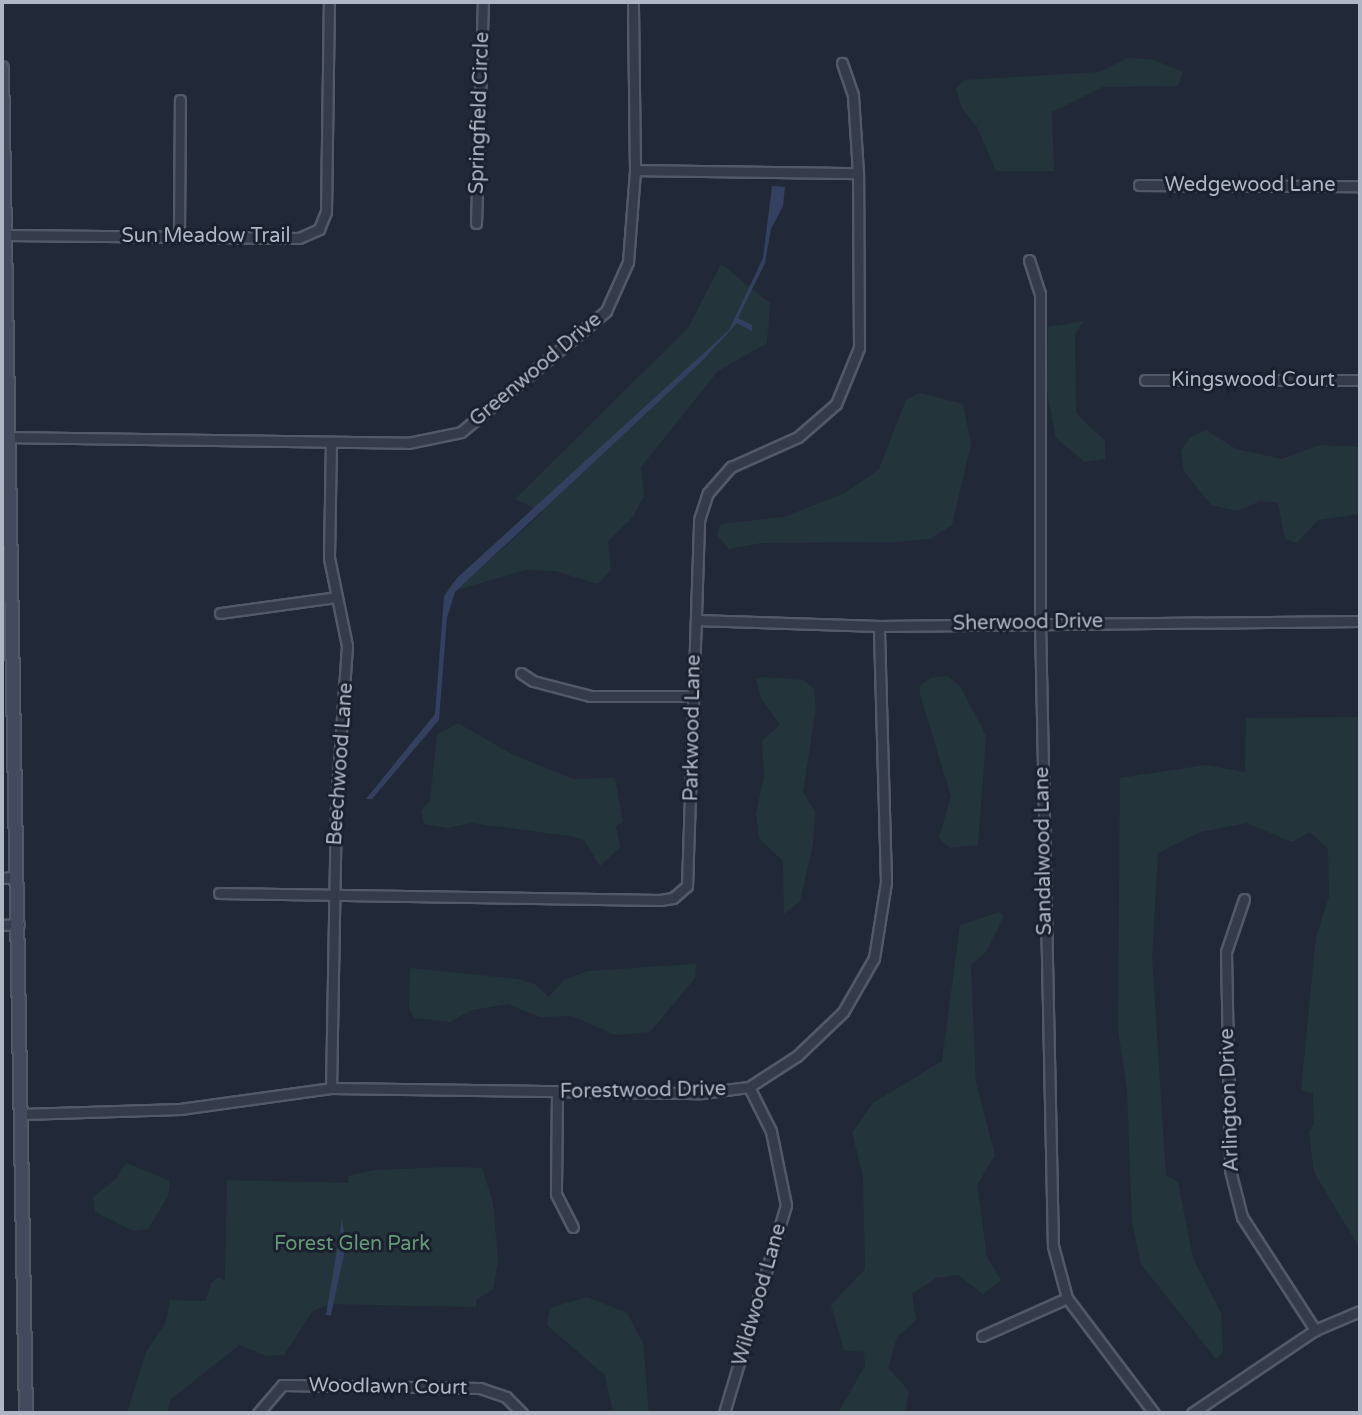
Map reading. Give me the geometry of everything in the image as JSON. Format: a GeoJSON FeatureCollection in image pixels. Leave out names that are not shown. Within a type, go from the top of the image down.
{"type":"FeatureCollection","features":[{"type":"Feature","properties":{"kind":"street","name":"Sun Meadow Trail"},"geometry":{"type":"LineString","coordinates":[[7,235],[299,238],[319,229],[326,212],[329,2]]}},
{"type":"Feature","properties":{"kind":"street","name":"Springfield Circle"},"geometry":{"type":"LineString","coordinates":[[476,223],[483,2]]}},
{"type":"Feature","properties":{"kind":"street","name":"Greenwood Drive"},"geometry":{"type":"LineString","coordinates":[[6,436],[408,443],[461,432],[606,311],[628,262],[635,170],[633,2]]}},
{"type":"Feature","properties":{"kind":"street","name":"Parkwood Lane"},"geometry":{"type":"LineString","coordinates":[[219,893],[673,898],[687,886],[690,870],[699,520],[708,493],[731,467],[798,437],[820,420],[848,385],[859,348],[858,173],[853,95],[842,63]]}},
{"type":"Feature","properties":{"kind":"street"},"geometry":{"type":"LineString","coordinates":[[2,68],[7,235],[6,459],[23,1114],[26,1413]]}},
{"type":"Feature","properties":{"kind":"street"},"geometry":{"type":"LineString","coordinates":[[179,235],[180,100]]}},
{"type":"Feature","properties":{"kind":"street"},"geometry":{"type":"LineString","coordinates":[[635,170],[858,173]]}},
{"type":"Feature","properties":{"kind":"street","name":"Wedgewood Lane"},"geometry":{"type":"LineString","coordinates":[[1139,185],[1360,186]]}},
{"type":"Feature","properties":{"kind":"street","name":"Sandalwood Lane"},"geometry":{"type":"LineString","coordinates":[[1029,260],[1040,294],[1040,622],[1053,1246],[1067,1298],[1154,1413]]}},
{"type":"Feature","properties":{"kind":"street","name":"Kingswood Court"},"geometry":{"type":"LineString","coordinates":[[1145,380],[1360,380]]}},
{"type":"Feature","properties":{"kind":"street","name":"Beechwood Lane"},"geometry":{"type":"LineString","coordinates":[[331,442],[329,558],[347,646],[335,896],[331,1088]]}},
{"type":"Feature","properties":{"kind":"street"},"geometry":{"type":"LineString","coordinates":[[220,613],[337,597]]}},
{"type":"Feature","properties":{"kind":"street","name":"Sherwood Drive"},"geometry":{"type":"LineString","coordinates":[[696,620],[879,626],[1360,621]]}},
{"type":"Feature","properties":{"kind":"street","name":"Forestwood Drive"},"geometry":{"type":"LineString","coordinates":[[23,1114],[180,1109],[331,1088],[701,1093],[749,1087],[797,1056],[843,1012],[874,958],[886,882],[879,626]]}},
{"type":"Feature","properties":{"kind":"street"},"geometry":{"type":"LineString","coordinates":[[521,673],[533,681],[590,696],[694,696]]}},
{"type":"Feature","properties":{"kind":"street"},"geometry":{"type":"LineString","coordinates":[[2,878],[16,877]]}},
{"type":"Feature","properties":{"kind":"street","name":"Arlington Drive"},"geometry":{"type":"LineString","coordinates":[[1244,899],[1226,952],[1230,1170],[1242,1217],[1315,1330]]}},
{"type":"Feature","properties":{"kind":"street"},"geometry":{"type":"LineString","coordinates":[[2,925],[19,924]]}},
{"type":"Feature","properties":{"kind":"street","name":"Wildwood Lane"},"geometry":{"type":"LineString","coordinates":[[724,1413],[786,1205],[771,1131],[749,1087]]}},
{"type":"Feature","properties":{"kind":"street"},"geometry":{"type":"LineString","coordinates":[[557,1093],[556,1194],[573,1227]]}},
{"type":"Feature","properties":{"kind":"street"},"geometry":{"type":"LineString","coordinates":[[982,1336],[1067,1298]]}},
{"type":"Feature","properties":{"kind":"street"},"geometry":{"type":"LineString","coordinates":[[1192,1413],[1315,1330],[1360,1311]]}},
{"type":"Feature","properties":{"kind":"street","name":"Woodlawn Court"},"geometry":{"type":"LineString","coordinates":[[258,1413],[282,1385],[480,1388],[506,1397],[522,1413]]}},
{"type":"Feature","properties":{"kind":"green space"},"geometry":{"type":"Polygon","coordinates":[[[1127,58],[1151,59],[1183,72],[1178,86],[1103,87],[1052,112],[1054,171],[996,171],[977,127],[962,108],[956,88],[965,80],[1099,72],[1127,58]]]}},
{"type":"Feature","properties":{"kind":"green space"},"geometry":{"type":"Polygon","coordinates":[[[721,264],[770,303],[767,343],[718,371],[641,467],[644,496],[633,517],[608,541],[611,570],[598,584],[555,571],[525,570],[457,590],[543,512],[515,499],[688,328],[721,264]]]}},
{"type":"Feature","properties":{"kind":"green space"},"geometry":{"type":"Polygon","coordinates":[[[1084,321],[1075,334],[1076,413],[1105,441],[1105,459],[1085,462],[1056,438],[1047,391],[1048,327],[1084,321]]]}},
{"type":"Feature","properties":{"kind":"green space"},"geometry":{"type":"Polygon","coordinates":[[[919,393],[963,404],[971,444],[952,525],[930,539],[896,542],[761,543],[729,549],[717,535],[721,524],[784,517],[845,493],[879,469],[906,400],[919,393]]]}},
{"type":"Feature","properties":{"kind":"green space"},"geometry":{"type":"Polygon","coordinates":[[[1206,430],[1236,449],[1282,459],[1320,445],[1360,447],[1360,514],[1318,520],[1297,543],[1285,539],[1278,503],[1260,501],[1238,511],[1211,505],[1184,471],[1181,451],[1190,437],[1206,430]]]}},
{"type":"Feature","properties":{"kind":"green space"},"geometry":{"type":"Polygon","coordinates":[[[947,676],[960,686],[986,736],[978,845],[950,848],[939,838],[951,796],[920,694],[920,686],[931,678],[947,676]]]}},
{"type":"Feature","properties":{"kind":"green space"},"geometry":{"type":"Polygon","coordinates":[[[756,679],[803,680],[814,689],[816,707],[803,792],[815,812],[813,844],[800,901],[784,914],[783,861],[759,838],[756,814],[764,776],[762,741],[780,725],[761,698],[756,679]]]}},
{"type":"Feature","properties":{"kind":"green space"},"geometry":{"type":"Polygon","coordinates":[[[1360,717],[1360,1249],[1314,1172],[1309,1133],[1314,1124],[1313,1093],[1301,1090],[1316,937],[1329,897],[1328,849],[1310,832],[1292,842],[1247,823],[1200,832],[1158,853],[1152,958],[1166,1175],[1178,1182],[1193,1258],[1221,1313],[1223,1352],[1216,1359],[1141,1264],[1132,1222],[1127,1089],[1118,1030],[1120,778],[1206,765],[1245,772],[1246,718],[1360,717]]]}},
{"type":"Feature","properties":{"kind":"green space"},"geometry":{"type":"Polygon","coordinates":[[[458,723],[513,755],[573,779],[615,778],[623,822],[616,826],[620,847],[600,866],[584,840],[570,836],[471,823],[447,828],[424,824],[421,811],[430,801],[437,735],[458,723]]]}},
{"type":"Feature","properties":{"kind":"green space"},"geometry":{"type":"Polygon","coordinates":[[[1000,912],[1004,916],[986,952],[971,965],[976,1083],[995,1155],[977,1185],[987,1257],[1001,1280],[983,1294],[958,1275],[936,1278],[912,1294],[916,1320],[897,1337],[888,1368],[909,1391],[905,1413],[838,1413],[865,1366],[864,1352],[844,1350],[831,1305],[865,1269],[863,1175],[852,1133],[873,1103],[942,1061],[960,925],[1000,912]]]}},
{"type":"Feature","properties":{"kind":"green space"},"geometry":{"type":"Polygon","coordinates":[[[696,964],[695,978],[650,1032],[615,1035],[572,1016],[540,1017],[508,1004],[471,1010],[450,1022],[414,1018],[409,1008],[410,968],[517,979],[535,984],[549,997],[564,980],[588,971],[696,964]]]}},
{"type":"Feature","properties":{"kind":"green space"},"geometry":{"type":"Polygon","coordinates":[[[126,1163],[170,1181],[168,1196],[148,1229],[133,1231],[95,1212],[93,1197],[116,1179],[126,1163]]]}},
{"type":"Feature","properties":{"kind":"green space","name":"Forest Glen Park"},"geometry":{"type":"Polygon","coordinates":[[[482,1168],[493,1203],[498,1261],[493,1289],[476,1300],[476,1307],[329,1304],[312,1312],[284,1355],[267,1356],[239,1345],[170,1400],[167,1413],[127,1413],[146,1352],[166,1322],[170,1300],[206,1301],[211,1283],[218,1277],[225,1281],[227,1180],[349,1183],[348,1176],[375,1170],[482,1168]]]}},
{"type":"Feature","properties":{"kind":"green space"},"geometry":{"type":"Polygon","coordinates":[[[587,1297],[627,1313],[643,1343],[649,1413],[613,1413],[605,1375],[547,1325],[550,1308],[587,1297]]]}},
{"type":"Feature","properties":{"kind":"water"},"geometry":{"type":"Polygon","coordinates":[[[772,186],[785,187],[783,206],[771,229],[765,263],[738,318],[752,325],[752,331],[737,323],[701,362],[455,592],[447,618],[439,720],[372,799],[366,799],[435,714],[444,596],[457,578],[729,330],[763,258],[772,186]]]}},
{"type":"Feature","properties":{"kind":"water"},"geometry":{"type":"Polygon","coordinates":[[[342,1219],[346,1245],[331,1315],[326,1315],[342,1219]]]}}]}
